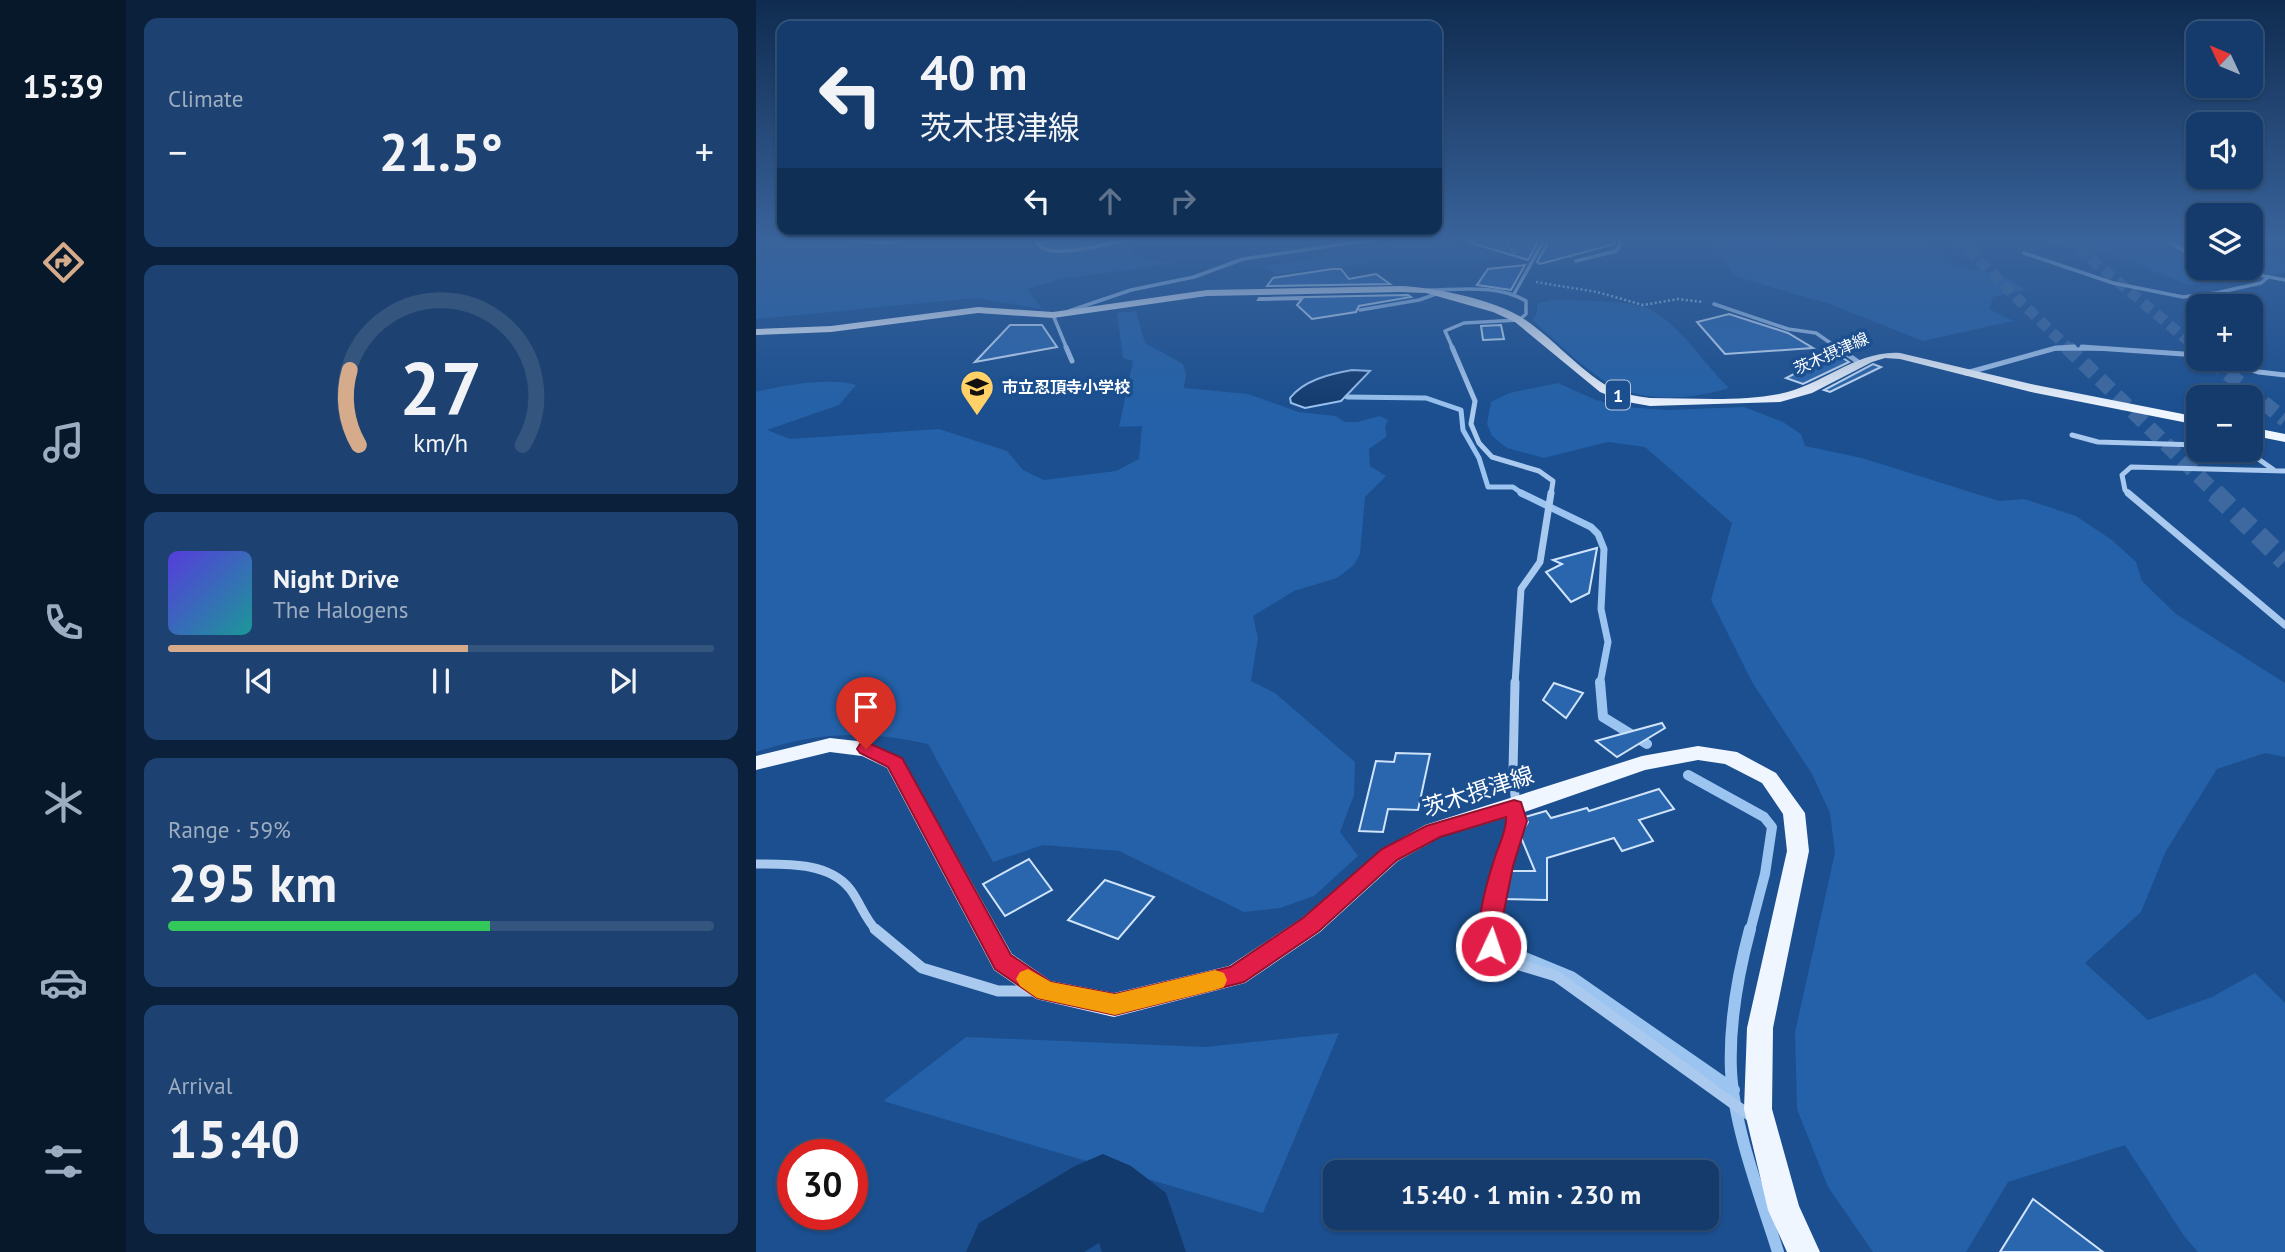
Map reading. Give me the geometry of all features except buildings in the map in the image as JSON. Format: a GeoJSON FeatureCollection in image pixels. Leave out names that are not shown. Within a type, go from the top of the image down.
{"type":"FeatureCollection","features":[{"type":"Feature","properties":{"kind":"main road","name":"茨木摂津線"},"geometry":{"type":"LineString","coordinates":[[756,332],[831,329],[978,310],[1059,314],[1190,295]]}},
{"type":"Feature","properties":{"kind":"main road","name":"茨木摂津線"},"geometry":{"type":"LineString","coordinates":[[1447,295],[1497,310],[1519,320],[1604,389],[1626,398],[1650,402],[1780,398],[1808,390],[1884,355],[1900,356],[1965,373],[2186,419]]}},
{"type":"Feature","properties":{"kind":"main road"},"geometry":{"type":"LineString","coordinates":[[2263,434],[2285,438]]}},
{"type":"Feature","properties":{"kind":"main road","name":"茨木摂津線"},"geometry":{"type":"LineString","coordinates":[[756,763],[830,746],[866,749],[895,762],[1003,962],[1045,991],[1115,1004],[1236,975],[1311,925],[1390,855],[1433,831],[1514,807],[1642,763],[1698,754],[1730,757],[1769,778],[1794,813],[1798,851],[1760,1028],[1758,1109],[1784,1210],[1804,1252]]}},
{"type":"Feature","properties":{"kind":"street"},"geometry":{"type":"LineString","coordinates":[[1072,361],[1059,314],[1114,295]]}},
{"type":"Feature","properties":{"kind":"street"},"geometry":{"type":"LineString","coordinates":[[1360,310],[1428,295]]}},
{"type":"Feature","properties":{"kind":"street"},"geometry":{"type":"LineString","coordinates":[[1516,295],[1526,301],[1526,314],[1519,320],[1464,323],[1445,331],[1475,401],[1471,424],[1479,443],[1492,457],[1539,471],[1553,481],[1540,562],[1521,589],[1514,675],[1514,807],[1517,821],[1502,866],[1490,926],[1491,946],[1500,959],[1556,976],[1762,1124]]}},
{"type":"Feature","properties":{"kind":"street"},"geometry":{"type":"LineString","coordinates":[[2175,295],[2205,295]]}},
{"type":"Feature","properties":{"kind":"street"},"geometry":{"type":"LineString","coordinates":[[1714,304],[1788,329],[1816,333],[1861,364]]}},
{"type":"Feature","properties":{"kind":"street"},"geometry":{"type":"LineString","coordinates":[[1965,373],[2056,348],[2186,354]]}},
{"type":"Feature","properties":{"kind":"street"},"geometry":{"type":"LineString","coordinates":[[2255,371],[2285,375]]}},
{"type":"Feature","properties":{"kind":"street"},"geometry":{"type":"LineString","coordinates":[[2072,435],[2098,442],[2186,445]]}},
{"type":"Feature","properties":{"kind":"street"},"geometry":{"type":"LineString","coordinates":[[2263,462],[2275,470]]}},
{"type":"Feature","properties":{"kind":"street"},"geometry":{"type":"LineString","coordinates":[[2285,471],[2157,466],[2131,467],[2122,475],[2124,490],[2285,625]]}},
{"type":"Feature","properties":{"kind":"street"},"geometry":{"type":"LineString","coordinates":[[756,864],[794,864],[832,874],[849,887],[874,928],[922,968],[998,991],[1045,991]]}},
{"type":"Feature","properties":{"kind":"path"},"geometry":{"type":"LineString","coordinates":[[1603,295],[1643,305],[1678,299],[1714,304]]}},
{"type":"Feature","properties":{"kind":"shaded area"},"geometry":{"type":"Polygon","coordinates":[[[756,295],[1032,295],[1042,309],[974,298],[756,319],[756,295]]]}},
{"type":"Feature","properties":{"kind":"shaded area"},"geometry":{"type":"Polygon","coordinates":[[[1801,295],[2001,295],[1993,297],[1989,309],[2013,321],[1923,341],[1830,304],[1801,295]]]}},
{"type":"Feature","properties":{"kind":"shaded area"},"geometry":{"type":"Polygon","coordinates":[[[1552,300],[1617,303],[1649,309],[1671,324],[1729,388],[1686,397],[1655,397],[1625,391],[1612,385],[1582,364],[1532,320],[1537,313],[1537,304],[1552,300]]]}},
{"type":"Feature","properties":{"kind":"shaded area"},"geometry":{"type":"Polygon","coordinates":[[[1136,311],[1145,343],[1183,364],[1186,374],[1184,388],[1248,394],[1299,412],[1336,416],[1345,422],[1380,416],[1388,420],[1385,428],[1387,436],[1369,449],[1370,466],[1386,476],[1365,497],[1360,554],[1354,565],[1337,578],[1294,591],[1253,616],[1258,638],[1251,681],[1275,693],[1355,762],[1354,795],[1340,832],[1358,856],[1314,896],[1280,908],[1244,912],[1119,851],[1043,845],[993,862],[928,744],[883,737],[841,735],[800,740],[756,752],[756,392],[820,382],[856,385],[839,405],[767,430],[790,439],[939,429],[1007,451],[1023,470],[1044,480],[1116,471],[1139,459],[1142,426],[1119,427],[1133,361],[1123,358],[1117,313],[1136,311]]]}},
{"type":"Feature","properties":{"kind":"shaded area"},"geometry":{"type":"Polygon","coordinates":[[[1352,370],[1370,371],[1341,401],[1305,408],[1291,403],[1290,398],[1310,382],[1352,370]]]}},
{"type":"Feature","properties":{"kind":"shaded area"},"geometry":{"type":"Polygon","coordinates":[[[1558,383],[1596,400],[1623,407],[1668,410],[1744,407],[1783,422],[1801,434],[1805,446],[1862,458],[1999,501],[2024,499],[2076,516],[2112,540],[2136,562],[2142,581],[2176,614],[2285,683],[2285,757],[2265,753],[2217,769],[2166,851],[2141,912],[2085,963],[2148,1020],[2212,997],[2255,973],[2285,1003],[2285,1252],[2198,1252],[2184,1236],[2125,1145],[2008,1182],[1966,1252],[1873,1252],[1828,1187],[1797,1109],[1795,1032],[1835,853],[1830,813],[1812,774],[1752,682],[1711,600],[1732,523],[1645,447],[1608,442],[1544,458],[1507,448],[1492,436],[1487,424],[1491,402],[1509,393],[1558,383]]]}},
{"type":"Feature","properties":{"kind":"shaded area"},"geometry":{"type":"Polygon","coordinates":[[[1339,1033],[1263,1213],[883,1101],[966,1037],[1205,1047],[1339,1033]]]}},
{"type":"Feature","properties":{"kind":"waterway"},"geometry":{"type":"LineString","coordinates":[[1347,397],[1426,398],[1461,410],[1463,430],[1479,458],[1488,487],[1513,487],[1523,494]]}},
{"type":"Feature","properties":{"kind":"waterway"},"geometry":{"type":"LineString","coordinates":[[1523,494],[1591,527],[1598,534],[1604,549],[1601,609],[1608,642],[1600,683]]}},
{"type":"Feature","properties":{"kind":"waterway"},"geometry":{"type":"LineString","coordinates":[[1600,683],[1603,717],[1647,744]]}},
{"type":"Feature","properties":{"kind":"waterway"},"geometry":{"type":"LineString","coordinates":[[1688,775],[1764,817],[1772,827],[1765,874],[1750,931]]}},
{"type":"Feature","properties":{"kind":"waterway"},"geometry":{"type":"LineString","coordinates":[[1733,1089],[1731,1036],[1735,1000],[1750,929]]}},
{"type":"Feature","properties":{"kind":"waterway"},"geometry":{"type":"LineString","coordinates":[[1504,946],[1520,956],[1571,977],[1733,1089]]}},
{"type":"Feature","properties":{"kind":"waterway"},"geometry":{"type":"LineString","coordinates":[[1733,1089],[1756,1186],[1778,1252]]}},
{"type":"Feature","properties":{"kind":"waterway"},"geometry":{"type":"LineString","coordinates":[[1008,1252],[1103,1194],[1137,1222],[1144,1252]]}},
{"type":"Feature","properties":{"kind":"tunnel"},"geometry":{"type":"LineString","coordinates":[[2014,295],[2069,349]]}},
{"type":"Feature","properties":{"kind":"tunnel"},"geometry":{"type":"LineString","coordinates":[[2134,295],[2186,339]]}},
{"type":"Feature","properties":{"kind":"tunnel"},"geometry":{"type":"LineString","coordinates":[[2067,347],[2217,494]]}},
{"type":"Feature","properties":{"kind":"tunnel"},"geometry":{"type":"LineString","coordinates":[[2225,371],[2285,420]]}},
{"type":"Feature","properties":{"kind":"tunnel"},"geometry":{"type":"LineString","coordinates":[[2215,493],[2285,561]]}},
{"type":"Feature","properties":{"kind":"slow traffic"},"geometry":{"type":"LineString","coordinates":[[1028,979],[1045,991],[1115,1004],[1215,980]]}},
{"type":"Feature","properties":{"kind":"place","name":"市立忍頂寺小学校"},"geometry":{"type":"Point","coordinates":[977,417]}},
{"type":"Feature","properties":{"kind":"route"},"geometry":{"type":"LineString","coordinates":[[866,749],[895,762],[1003,962],[1045,991],[1115,1004],[1236,975],[1311,925],[1390,855],[1433,831],[1514,807],[1517,821],[1502,866],[1490,926],[1491,946]]}}]}
